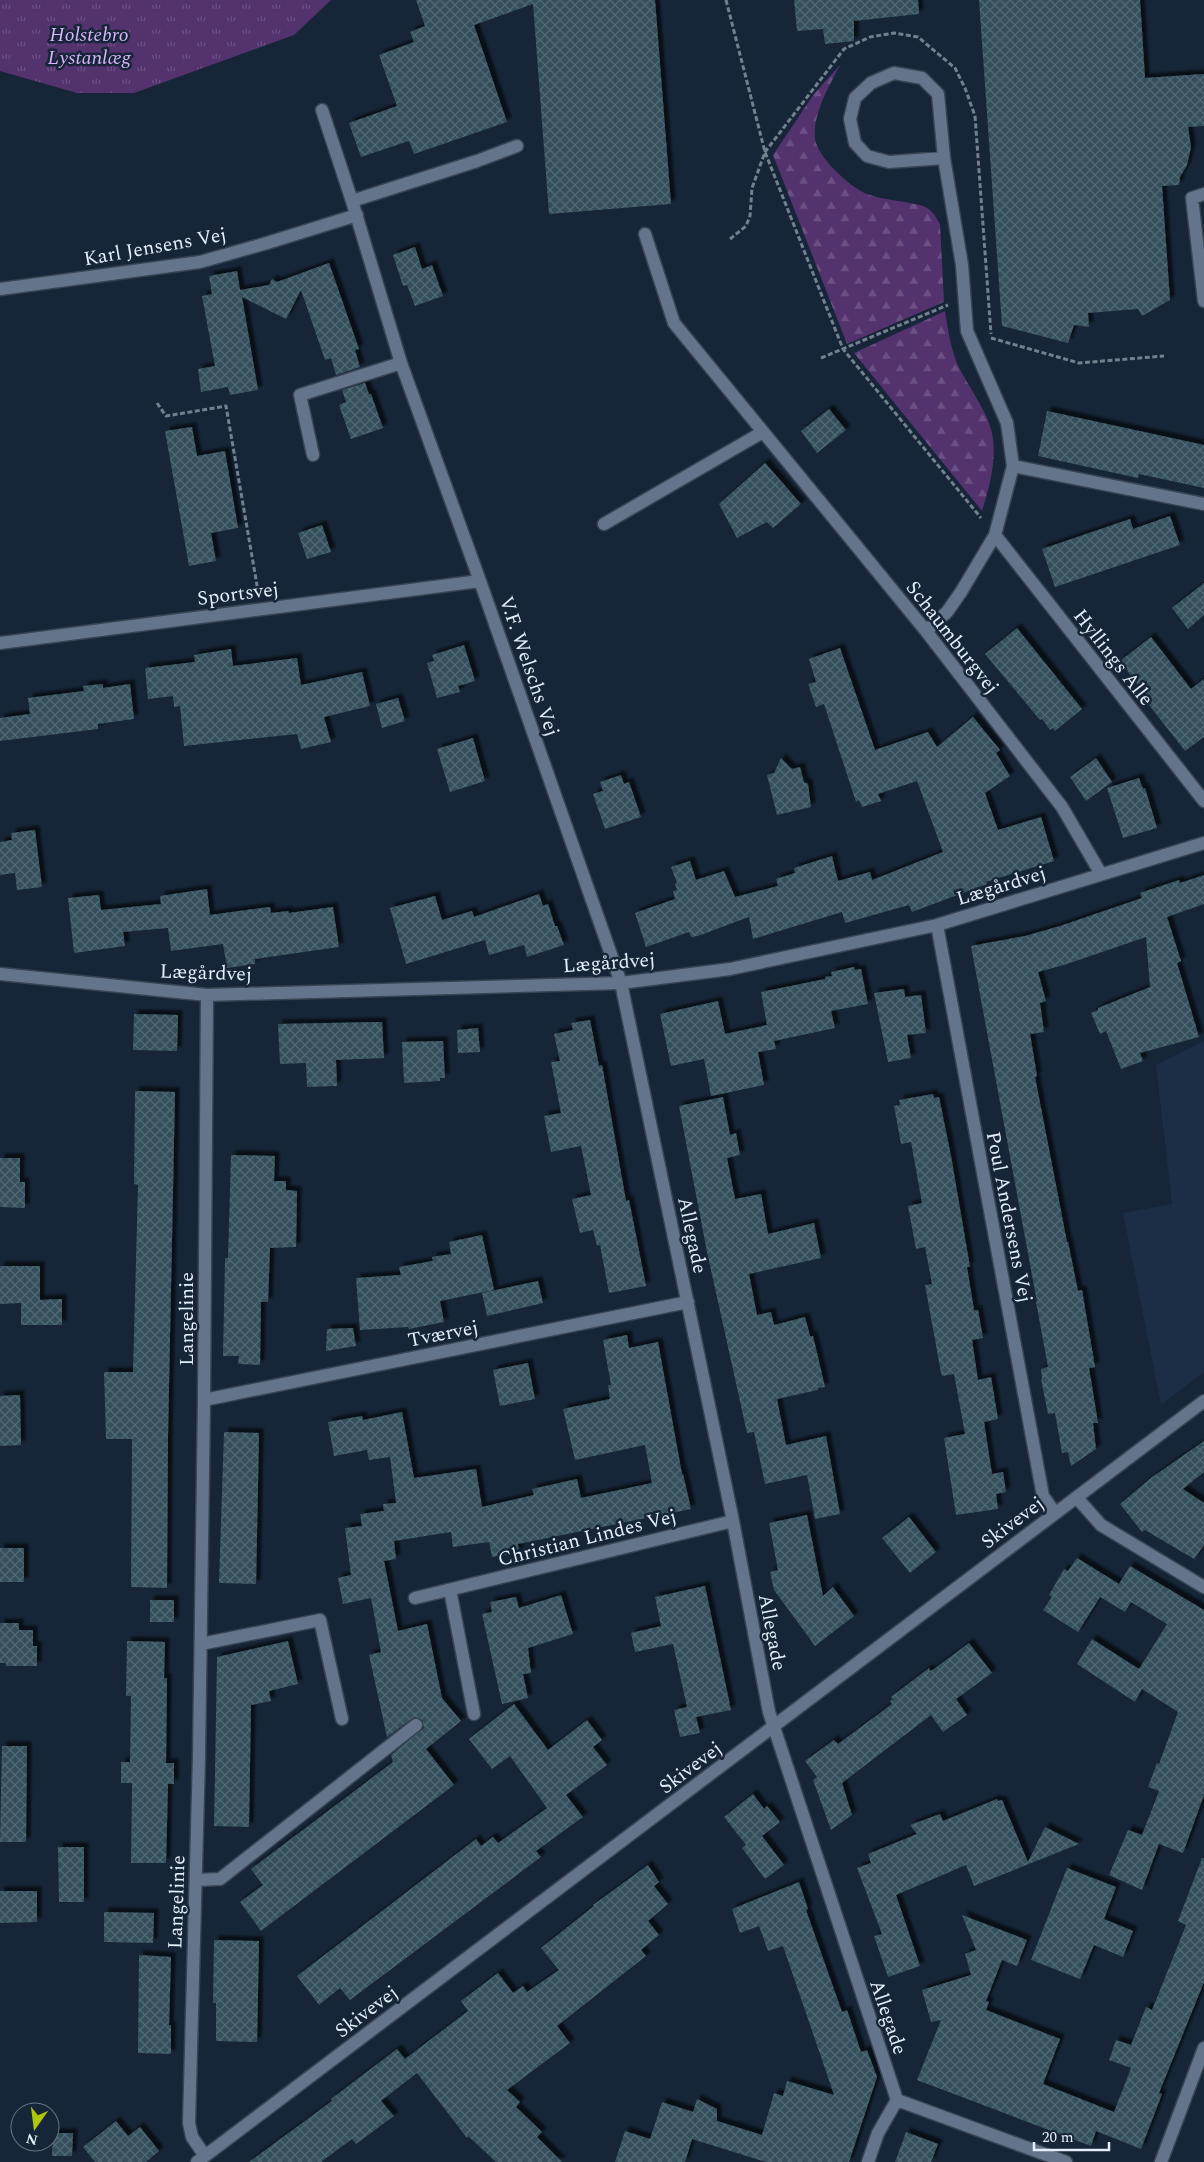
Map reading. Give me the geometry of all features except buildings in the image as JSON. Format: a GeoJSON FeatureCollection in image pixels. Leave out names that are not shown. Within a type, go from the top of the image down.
{"type":"FeatureCollection","features":[{"type":"Feature","properties":{"kind":"street"},"geometry":{"type":"LineString","coordinates":[[926,630],[947,612],[995,535],[1013,466],[1007,424],[967,331],[962,265],[944,158],[938,94],[922,78],[894,73],[872,83],[855,98],[850,119],[855,144],[867,156],[889,162],[944,158]]}},
{"type":"Feature","properties":{"kind":"street"},"geometry":{"type":"LineString","coordinates":[[322,110],[357,215]]}},
{"type":"Feature","properties":{"kind":"street"},"geometry":{"type":"LineString","coordinates":[[352,201],[477,161],[517,146]]}},
{"type":"Feature","properties":{"kind":"street"},"geometry":{"type":"LineString","coordinates":[[1204,194],[1192,198],[1204,301]]}},
{"type":"Feature","properties":{"kind":"street","name":"Karl Jensens Vej"},"geometry":{"type":"LineString","coordinates":[[0,289],[200,262],[357,215]]}},
{"type":"Feature","properties":{"kind":"street","name":"V.F. Welschs Vej"},"geometry":{"type":"LineString","coordinates":[[357,215],[401,363],[480,580],[621,983]]}},
{"type":"Feature","properties":{"kind":"street","name":"Schaumburgvej"},"geometry":{"type":"LineString","coordinates":[[646,234],[674,323],[926,630],[1062,807],[1101,874]]}},
{"type":"Feature","properties":{"kind":"street"},"geometry":{"type":"LineString","coordinates":[[313,455],[300,395],[401,363]]}},
{"type":"Feature","properties":{"kind":"street"},"geometry":{"type":"LineString","coordinates":[[604,524],[763,432]]}},
{"type":"Feature","properties":{"kind":"street"},"geometry":{"type":"LineString","coordinates":[[1013,466],[1204,504]]}},
{"type":"Feature","properties":{"kind":"street","name":"Hyllings Alle"},"geometry":{"type":"LineString","coordinates":[[995,535],[1204,801]]}},
{"type":"Feature","properties":{"kind":"street","name":"Sportsvej"},"geometry":{"type":"LineString","coordinates":[[0,643],[480,580]]}},
{"type":"Feature","properties":{"kind":"street","name":"Lægårdvej"},"geometry":{"type":"LineString","coordinates":[[0,974],[207,995],[621,983],[730,969],[937,925],[1204,843]]}},
{"type":"Feature","properties":{"kind":"street","name":"Poul Andersens Vej"},"geometry":{"type":"LineString","coordinates":[[937,925],[1043,1496],[1055,1513]]}},
{"type":"Feature","properties":{"kind":"street","name":"Allegade"},"geometry":{"type":"LineString","coordinates":[[621,983],[733,1521],[773,1727],[897,2100]]}},
{"type":"Feature","properties":{"kind":"street","name":"Langelinie"},"geometry":{"type":"LineString","coordinates":[[201,2159],[192,2137],[189,2123],[201,1644],[207,995]]}},
{"type":"Feature","properties":{"kind":"street","name":"Tværvej"},"geometry":{"type":"LineString","coordinates":[[204,1400],[688,1302]]}},
{"type":"Feature","properties":{"kind":"street","name":"Skivevej"},"geometry":{"type":"LineString","coordinates":[[201,2159],[1204,1401]]}},
{"type":"Feature","properties":{"kind":"street"},"geometry":{"type":"LineString","coordinates":[[1077,1498],[1101,1525],[1204,1587]]}},
{"type":"Feature","properties":{"kind":"street","name":"Christian Lindes Vej"},"geometry":{"type":"LineString","coordinates":[[415,1598],[733,1521]]}},
{"type":"Feature","properties":{"kind":"street"},"geometry":{"type":"LineString","coordinates":[[450,1590],[474,1714]]}},
{"type":"Feature","properties":{"kind":"street"},"geometry":{"type":"LineString","coordinates":[[201,1644],[320,1620],[342,1720]]}},
{"type":"Feature","properties":{"kind":"street"},"geometry":{"type":"LineString","coordinates":[[196,1880],[220,1878],[416,1725]]}},
{"type":"Feature","properties":{"kind":"street"},"geometry":{"type":"LineString","coordinates":[[1161,2162],[1204,2048]]}},
{"type":"Feature","properties":{"kind":"street"},"geometry":{"type":"LineString","coordinates":[[868,2162],[878,2133],[897,2100],[1066,2162]]}},
{"type":"Feature","properties":{"kind":"path"},"geometry":{"type":"LineString","coordinates":[[726,0],[765,152],[843,349],[995,535]]}},
{"type":"Feature","properties":{"kind":"path"},"geometry":{"type":"LineString","coordinates":[[821,358],[941,308]]}},
{"type":"Feature","properties":{"kind":"path"},"geometry":{"type":"LineString","coordinates":[[967,331],[1079,363],[1164,356]]}},
{"type":"Feature","properties":{"kind":"path"},"geometry":{"type":"LineString","coordinates":[[157,403],[166,416],[226,406],[262,609]]}},
{"type":"Feature","properties":{"kind":"shaded area"},"geometry":{"type":"Polygon","coordinates":[[[1204,1041],[1204,1372],[1161,1405],[1123,1213],[1172,1204],[1156,1065],[1204,1041]]]}},
{"type":"Feature","properties":{"kind":"green space","name":"Holstebro Lystanlæg"},"geometry":{"type":"Polygon","coordinates":[[[0,0],[331,0],[294,35],[134,93],[77,93],[0,71],[0,0]]]}},
{"type":"Feature","properties":{"kind":"green space"},"geometry":{"type":"Polygon","coordinates":[[[841,64],[827,90],[816,120],[815,139],[817,147],[828,163],[844,179],[860,190],[880,198],[920,205],[934,214],[940,224],[944,302],[847,344],[773,155],[814,94],[841,64]]]}},
{"type":"Feature","properties":{"kind":"green space"},"geometry":{"type":"Polygon","coordinates":[[[945,311],[957,363],[988,420],[993,439],[993,467],[982,511],[854,353],[945,311]]]}}]}
